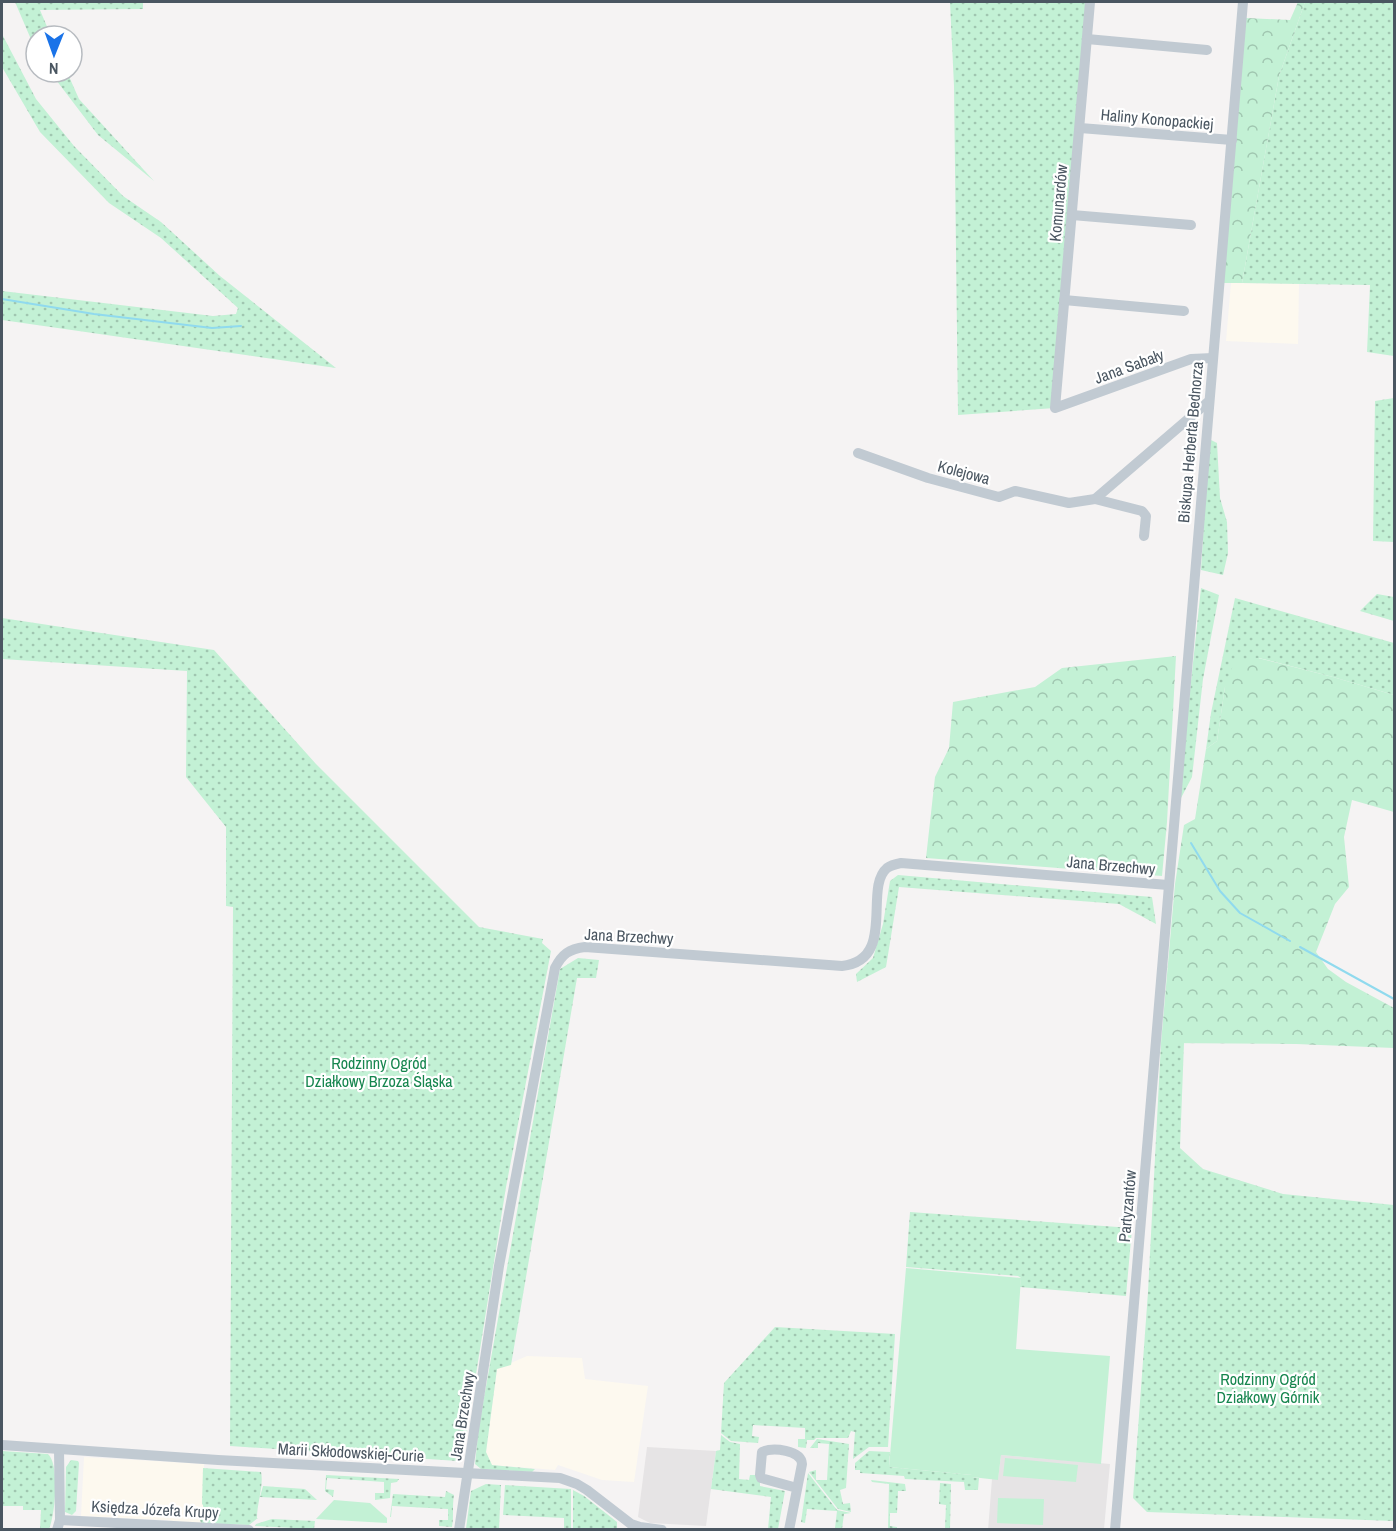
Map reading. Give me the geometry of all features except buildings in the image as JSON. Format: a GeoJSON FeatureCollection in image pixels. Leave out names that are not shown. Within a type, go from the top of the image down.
{"type":"FeatureCollection","features":[{"type":"Feature","properties":{"kind":"street","name":"Komunardów"},"geometry":{"type":"LineString","coordinates":[[1055,408],[1090,2]]}},
{"type":"Feature","properties":{"kind":"street","name":"Biskupa Herberta Bednorza"},"geometry":{"type":"LineString","coordinates":[[1168,885],[1243,2]]}},
{"type":"Feature","properties":{"kind":"street"},"geometry":{"type":"LineString","coordinates":[[1087,39],[1207,50]]}},
{"type":"Feature","properties":{"kind":"street","name":"Haliny Konopackiej"},"geometry":{"type":"LineString","coordinates":[[1080,128],[1232,140]]}},
{"type":"Feature","properties":{"kind":"street"},"geometry":{"type":"LineString","coordinates":[[1072,215],[1191,225]]}},
{"type":"Feature","properties":{"kind":"street"},"geometry":{"type":"LineString","coordinates":[[1065,300],[1184,311]]}},
{"type":"Feature","properties":{"kind":"street","name":"Jana Sabały"},"geometry":{"type":"LineString","coordinates":[[1055,408],[1191,359],[1213,358]]}},
{"type":"Feature","properties":{"kind":"street"},"geometry":{"type":"LineString","coordinates":[[1095,499],[1208,402]]}},
{"type":"Feature","properties":{"kind":"street","name":"Kolejowa"},"geometry":{"type":"LineString","coordinates":[[858,453],[928,478],[999,497],[1015,491],[1069,503],[1095,499]]}},
{"type":"Feature","properties":{"kind":"street"},"geometry":{"type":"LineString","coordinates":[[1095,499],[1142,511],[1146,516],[1144,536]]}},
{"type":"Feature","properties":{"kind":"street","name":"Jana Brzechwy"},"geometry":{"type":"LineString","coordinates":[[459,1530],[503,1245],[551,985],[559,959],[566,952],[585,947],[853,965],[865,958],[872,945],[882,875],[888,866],[901,863],[1168,885]]}},
{"type":"Feature","properties":{"kind":"street","name":"Partyzantów"},"geometry":{"type":"LineString","coordinates":[[1115,1530],[1168,885]]}},
{"type":"Feature","properties":{"kind":"street","name":"Marii Skłodowskiej-Curie"},"geometry":{"type":"LineString","coordinates":[[2,1445],[560,1478],[587,1490],[631,1524],[662,1530]]}},
{"type":"Feature","properties":{"kind":"street"},"geometry":{"type":"LineString","coordinates":[[58,1525],[59,1450]]}},
{"type":"Feature","properties":{"kind":"street"},"geometry":{"type":"LineString","coordinates":[[789,1530],[802,1464],[800,1456],[769,1450],[762,1452],[761,1478],[797,1488]]}},
{"type":"Feature","properties":{"kind":"street","name":"Księdza Józefa Krupy"},"geometry":{"type":"LineString","coordinates":[[58,1525],[249,1530]]}},
{"type":"Feature","properties":{"kind":"shaded area"},"geometry":{"type":"Polygon","coordinates":[[[1231,283],[1299,284],[1298,344],[1226,341],[1231,283]]]}},
{"type":"Feature","properties":{"kind":"shaded area"},"geometry":{"type":"Polygon","coordinates":[[[527,1356],[582,1358],[585,1379],[648,1386],[634,1482],[602,1480],[558,1465],[555,1470],[492,1465],[486,1453],[497,1369],[527,1356]]]}},
{"type":"Feature","properties":{"kind":"shaded area"},"geometry":{"type":"Polygon","coordinates":[[[647,1447],[716,1451],[706,1526],[650,1523],[638,1517],[647,1447]]]}},
{"type":"Feature","properties":{"kind":"shaded area"},"geometry":{"type":"Polygon","coordinates":[[[1001,1455],[1110,1464],[1104,1529],[988,1530],[992,1479],[998,1479],[1001,1455]]]}},
{"type":"Feature","properties":{"kind":"shaded area"},"geometry":{"type":"Polygon","coordinates":[[[84,1457],[204,1464],[204,1521],[238,1529],[166,1520],[81,1516],[84,1457]]]}},
{"type":"Feature","properties":{"kind":"green space"},"geometry":{"type":"Polygon","coordinates":[[[15,2],[143,2],[143,9],[40,10],[46,24],[24,24],[15,2]]]}},
{"type":"Feature","properties":{"kind":"green space"},"geometry":{"type":"Polygon","coordinates":[[[950,2],[1090,2],[1055,408],[958,415],[954,86],[950,2]]]}},
{"type":"Feature","properties":{"kind":"green space"},"geometry":{"type":"Polygon","coordinates":[[[1298,2],[1305,2],[1279,76],[1242,283],[1219,283],[1246,18],[1290,20],[1298,2]]]}},
{"type":"Feature","properties":{"kind":"green space"},"geometry":{"type":"Polygon","coordinates":[[[1305,2],[1394,2],[1394,356],[1367,352],[1370,285],[1242,283],[1279,76],[1305,2]]]}},
{"type":"Feature","properties":{"kind":"green space"},"geometry":{"type":"Polygon","coordinates":[[[2,34],[24,76],[24,84],[28,84],[36,99],[74,146],[123,196],[161,222],[220,276],[336,368],[2,320],[2,291],[213,316],[236,314],[238,308],[161,238],[109,203],[40,132],[2,67],[2,34]]]}},
{"type":"Feature","properties":{"kind":"green space"},"geometry":{"type":"Polygon","coordinates":[[[59,84],[72,84],[79,99],[154,181],[98,135],[59,84]]]}},
{"type":"Feature","properties":{"kind":"green space"},"geometry":{"type":"Polygon","coordinates":[[[1394,398],[1394,542],[1373,541],[1375,401],[1394,398]]]}},
{"type":"Feature","properties":{"kind":"green space"},"geometry":{"type":"Polygon","coordinates":[[[1209,439],[1217,443],[1220,498],[1227,522],[1228,553],[1223,575],[1201,570],[1209,439]]]}},
{"type":"Feature","properties":{"kind":"green space"},"geometry":{"type":"Polygon","coordinates":[[[1201,588],[1219,595],[1203,679],[1192,777],[1181,798],[1179,794],[1201,588]]]}},
{"type":"Feature","properties":{"kind":"green space"},"geometry":{"type":"Polygon","coordinates":[[[1377,594],[1394,597],[1394,621],[1360,611],[1377,594]]]}},
{"type":"Feature","properties":{"kind":"green space"},"geometry":{"type":"Polygon","coordinates":[[[1235,598],[1394,643],[1394,695],[1259,658],[1225,687],[1217,741],[1206,749],[1211,713],[1235,598]]]}},
{"type":"Feature","properties":{"kind":"green space","name":"Rodzinny Ogród Działkowy Brzoza Śląska"},"geometry":{"type":"Polygon","coordinates":[[[2,618],[214,650],[316,764],[479,927],[543,939],[542,943],[551,951],[506,1187],[464,1449],[458,1461],[230,1446],[233,907],[226,906],[226,827],[186,777],[187,671],[2,659],[2,618]]]}},
{"type":"Feature","properties":{"kind":"green space"},"geometry":{"type":"Polygon","coordinates":[[[1176,656],[1162,876],[926,858],[935,777],[949,748],[953,702],[1035,687],[1062,668],[1176,656]]]}},
{"type":"Feature","properties":{"kind":"green space"},"geometry":{"type":"Polygon","coordinates":[[[1258,658],[1394,695],[1394,812],[1352,800],[1344,837],[1349,887],[1335,904],[1316,952],[1328,969],[1346,982],[1394,1008],[1394,1048],[1296,1044],[1161,1043],[1175,884],[1184,825],[1195,819],[1206,749],[1217,741],[1225,687],[1235,660],[1258,658]]]}},
{"type":"Feature","properties":{"kind":"green space"},"geometry":{"type":"Polygon","coordinates":[[[898,875],[1152,897],[1156,924],[1119,904],[899,887],[886,967],[857,982],[856,974],[873,958],[883,924],[890,881],[898,875]]]}},
{"type":"Feature","properties":{"kind":"green space"},"geometry":{"type":"Polygon","coordinates":[[[578,958],[599,960],[596,978],[577,978],[511,1365],[497,1369],[486,1452],[492,1465],[535,1469],[532,1472],[481,1469],[475,1464],[479,1426],[560,969],[578,958]]]}},
{"type":"Feature","properties":{"kind":"green space","name":"Rodzinny Ogród Działkowy Górnik"},"geometry":{"type":"Polygon","coordinates":[[[1161,1043],[1184,1043],[1180,1148],[1203,1169],[1283,1194],[1394,1205],[1394,1521],[1147,1512],[1133,1498],[1148,1292],[1161,1043]]]}},
{"type":"Feature","properties":{"kind":"green space"},"geometry":{"type":"Polygon","coordinates":[[[910,1212],[1132,1228],[1126,1296],[1020,1287],[1021,1278],[1018,1276],[906,1267],[910,1212]]]}},
{"type":"Feature","properties":{"kind":"green space"},"geometry":{"type":"Polygon","coordinates":[[[906,1268],[1021,1278],[1016,1349],[1110,1356],[1101,1464],[1001,1455],[998,1480],[972,1477],[972,1475],[889,1467],[906,1268]]]}},
{"type":"Feature","properties":{"kind":"green space"},"geometry":{"type":"Polygon","coordinates":[[[775,1327],[895,1334],[888,1447],[869,1447],[853,1459],[855,1432],[851,1431],[848,1438],[807,1440],[806,1448],[798,1447],[798,1439],[805,1439],[805,1428],[753,1425],[752,1436],[759,1437],[758,1443],[731,1441],[721,1433],[724,1383],[775,1327]]]}},
{"type":"Feature","properties":{"kind":"green space"},"geometry":{"type":"Polygon","coordinates":[[[721,1435],[730,1442],[740,1444],[739,1479],[749,1480],[750,1475],[758,1475],[760,1486],[785,1491],[778,1529],[768,1529],[771,1497],[711,1489],[716,1451],[720,1450],[721,1435]]]}},
{"type":"Feature","properties":{"kind":"green space"},"geometry":{"type":"Polygon","coordinates":[[[817,1439],[849,1444],[846,1488],[840,1490],[843,1504],[850,1503],[851,1512],[838,1509],[809,1472],[816,1470],[816,1480],[827,1480],[829,1444],[818,1443],[818,1448],[810,1448],[817,1439]]]}},
{"type":"Feature","properties":{"kind":"green space"},"geometry":{"type":"Polygon","coordinates":[[[2,1451],[48,1454],[52,1460],[55,1490],[49,1529],[40,1529],[41,1510],[23,1510],[23,1506],[2,1506],[2,1451]]]}},
{"type":"Feature","properties":{"kind":"green space"},"geometry":{"type":"Polygon","coordinates":[[[869,1451],[890,1452],[889,1467],[972,1475],[972,1477],[979,1478],[978,1490],[965,1490],[964,1482],[905,1479],[904,1476],[860,1473],[860,1470],[855,1470],[855,1463],[869,1451]]]}},
{"type":"Feature","properties":{"kind":"green space"},"geometry":{"type":"Polygon","coordinates":[[[1005,1458],[1078,1465],[1076,1482],[1003,1476],[1005,1458]]]}},
{"type":"Feature","properties":{"kind":"green space"},"geometry":{"type":"Polygon","coordinates":[[[71,1460],[79,1463],[76,1511],[72,1515],[65,1512],[66,1467],[71,1460]]]}},
{"type":"Feature","properties":{"kind":"green space"},"geometry":{"type":"Polygon","coordinates":[[[203,1468],[261,1472],[258,1518],[249,1525],[201,1523],[197,1510],[203,1509],[203,1468]]]}},
{"type":"Feature","properties":{"kind":"green space"},"geometry":{"type":"Polygon","coordinates":[[[808,1473],[837,1510],[851,1513],[844,1514],[842,1529],[835,1528],[837,1511],[807,1509],[805,1523],[801,1522],[808,1473]]]}},
{"type":"Feature","properties":{"kind":"green space"},"geometry":{"type":"Polygon","coordinates":[[[326,1475],[399,1479],[391,1483],[390,1498],[375,1500],[375,1493],[384,1493],[384,1482],[327,1478],[326,1489],[334,1490],[333,1497],[325,1491],[326,1475]]]}},
{"type":"Feature","properties":{"kind":"green space"},"geometry":{"type":"Polygon","coordinates":[[[871,1480],[905,1484],[906,1491],[898,1491],[897,1513],[890,1513],[890,1526],[897,1527],[897,1529],[888,1529],[889,1484],[871,1480]]]}},
{"type":"Feature","properties":{"kind":"green space"},"geometry":{"type":"Polygon","coordinates":[[[940,1483],[951,1484],[950,1529],[945,1529],[946,1505],[939,1504],[940,1483]]]}},
{"type":"Feature","properties":{"kind":"green space"},"geometry":{"type":"Polygon","coordinates":[[[486,1484],[501,1485],[499,1529],[466,1529],[471,1491],[486,1484]]]}},
{"type":"Feature","properties":{"kind":"green space"},"geometry":{"type":"Polygon","coordinates":[[[505,1485],[571,1489],[571,1529],[564,1529],[564,1518],[503,1515],[505,1485]]]}},
{"type":"Feature","properties":{"kind":"green space"},"geometry":{"type":"Polygon","coordinates":[[[263,1486],[305,1489],[317,1500],[260,1497],[263,1486]]]}},
{"type":"Feature","properties":{"kind":"green space"},"geometry":{"type":"Polygon","coordinates":[[[573,1490],[617,1522],[617,1529],[573,1529],[573,1490]]]}},
{"type":"Feature","properties":{"kind":"green space"},"geometry":{"type":"Polygon","coordinates":[[[446,1491],[454,1495],[452,1527],[439,1526],[439,1520],[448,1520],[448,1509],[392,1506],[390,1517],[393,1494],[445,1497],[446,1491]]]}},
{"type":"Feature","properties":{"kind":"green space"},"geometry":{"type":"Polygon","coordinates":[[[998,1498],[1044,1499],[1043,1525],[997,1523],[998,1498]]]}},
{"type":"Feature","properties":{"kind":"green space"},"geometry":{"type":"Polygon","coordinates":[[[334,1500],[370,1503],[387,1518],[387,1523],[316,1519],[334,1500]]]}},
{"type":"Feature","properties":{"kind":"green space"},"geometry":{"type":"Polygon","coordinates":[[[272,1519],[315,1521],[314,1529],[255,1526],[272,1519]]]}},
{"type":"Feature","properties":{"kind":"waterway"},"geometry":{"type":"LineString","coordinates":[[2,299],[94,314],[212,328],[241,326]]}},
{"type":"Feature","properties":{"kind":"waterway"},"geometry":{"type":"LineString","coordinates":[[1191,843],[1220,891],[1240,913],[1290,941]]}},
{"type":"Feature","properties":{"kind":"waterway"},"geometry":{"type":"LineString","coordinates":[[1300,947],[1394,999]]}}]}
